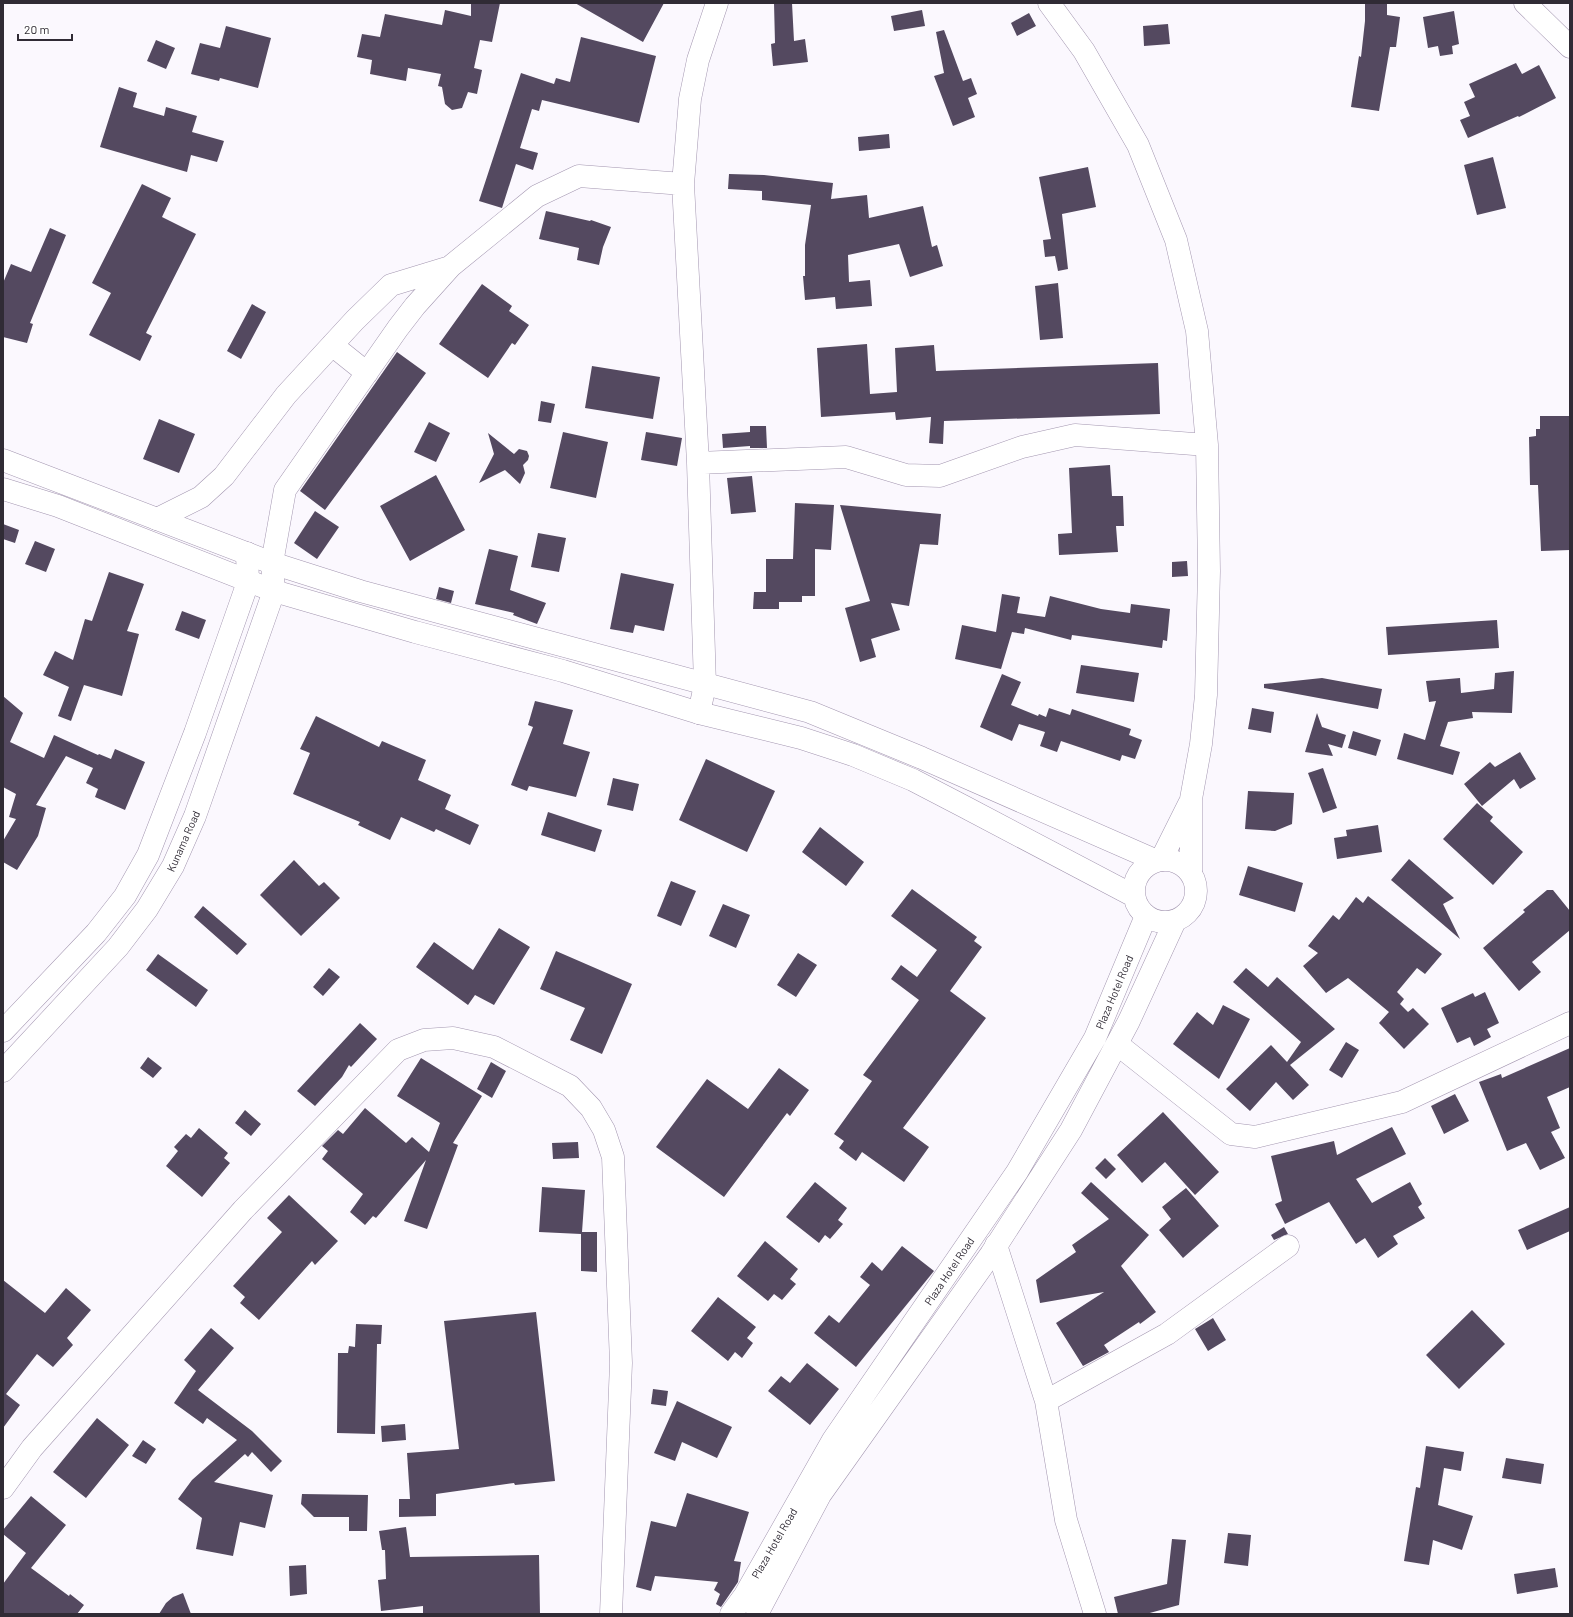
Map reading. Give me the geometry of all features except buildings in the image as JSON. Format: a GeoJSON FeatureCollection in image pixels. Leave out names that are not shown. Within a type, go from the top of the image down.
{"type":"FeatureCollection","features":[{"type":"Feature","properties":{"kind":"street"},"geometry":{"type":"LineString","coordinates":[[699,713],[705,685],[698,463],[683,184],[690,99],[698,60],[717,3]]}},
{"type":"Feature","properties":{"kind":"street"},"geometry":{"type":"LineString","coordinates":[[1049,3],[1084,50],[1138,145],[1176,240],[1197,330],[1207,445],[1209,571],[1206,695],[1201,744],[1191,799],[1191,872],[1196,886],[1195,901],[1188,914],[1175,921],[1159,922],[1146,916],[1140,910],[1134,896],[1135,885],[1139,874],[1147,866],[1159,860],[1191,799]]}},
{"type":"Feature","properties":{"kind":"street"},"geometry":{"type":"LineString","coordinates":[[1525,3],[1570,47]]}},
{"type":"Feature","properties":{"kind":"street"},"geometry":{"type":"LineString","coordinates":[[157,519],[201,497],[224,476],[286,394],[391,285],[451,266],[537,196],[579,176],[683,184]]}},
{"type":"Feature","properties":{"kind":"street","name":"Kunama Road"},"geometry":{"type":"LineString","coordinates":[[3,1071],[118,947],[147,909],[173,866],[195,816],[274,591],[272,563],[285,490],[415,306],[451,266]]}},
{"type":"Feature","properties":{"kind":"street"},"geometry":{"type":"LineString","coordinates":[[332,345],[367,372]]}},
{"type":"Feature","properties":{"kind":"street"},"geometry":{"type":"LineString","coordinates":[[698,463],[846,457],[906,475],[940,476],[1022,447],[1075,435],[1207,445]]}},
{"type":"Feature","properties":{"kind":"street"},"geometry":{"type":"LineString","coordinates":[[3,460],[272,563],[422,608],[810,712],[936,764],[1159,860],[1180,863],[1191,872]]}},
{"type":"Feature","properties":{"kind":"street"},"geometry":{"type":"LineString","coordinates":[[3,489],[58,506],[274,591],[563,671],[699,713],[801,738],[854,755],[913,780],[1134,896]]}},
{"type":"Feature","properties":{"kind":"street"},"geometry":{"type":"LineString","coordinates":[[3,1031],[96,933],[125,896],[148,855],[174,792],[248,582],[247,553]]}},
{"type":"Feature","properties":{"kind":"street","name":"Plaza Hotel Road"},"geometry":{"type":"LineString","coordinates":[[732,1614],[745,1595],[833,1440],[1017,1172],[1095,1038],[1146,916]]}},
{"type":"Feature","properties":{"kind":"street","name":"Plaza Hotel Road"},"geometry":{"type":"LineString","coordinates":[[757,1614],[820,1495],[996,1245],[1071,1130],[1117,1044],[1175,921]]}},
{"type":"Feature","properties":{"kind":"street"},"geometry":{"type":"LineString","coordinates":[[1117,1044],[1231,1134],[1255,1137],[1402,1102],[1570,1023]]}},
{"type":"Feature","properties":{"kind":"street"},"geometry":{"type":"LineString","coordinates":[[3,1488],[32,1448],[243,1210],[398,1050],[424,1040],[453,1038],[472,1041],[494,1047],[570,1086],[591,1108],[604,1130],[613,1157],[621,1363],[611,1614]]}},
{"type":"Feature","properties":{"kind":"street"},"geometry":{"type":"LineString","coordinates":[[996,1245],[1046,1401],[1066,1520],[1095,1614]]}},
{"type":"Feature","properties":{"kind":"street"},"geometry":{"type":"LineString","coordinates":[[1046,1401],[1167,1334],[1288,1246]]}}]}
